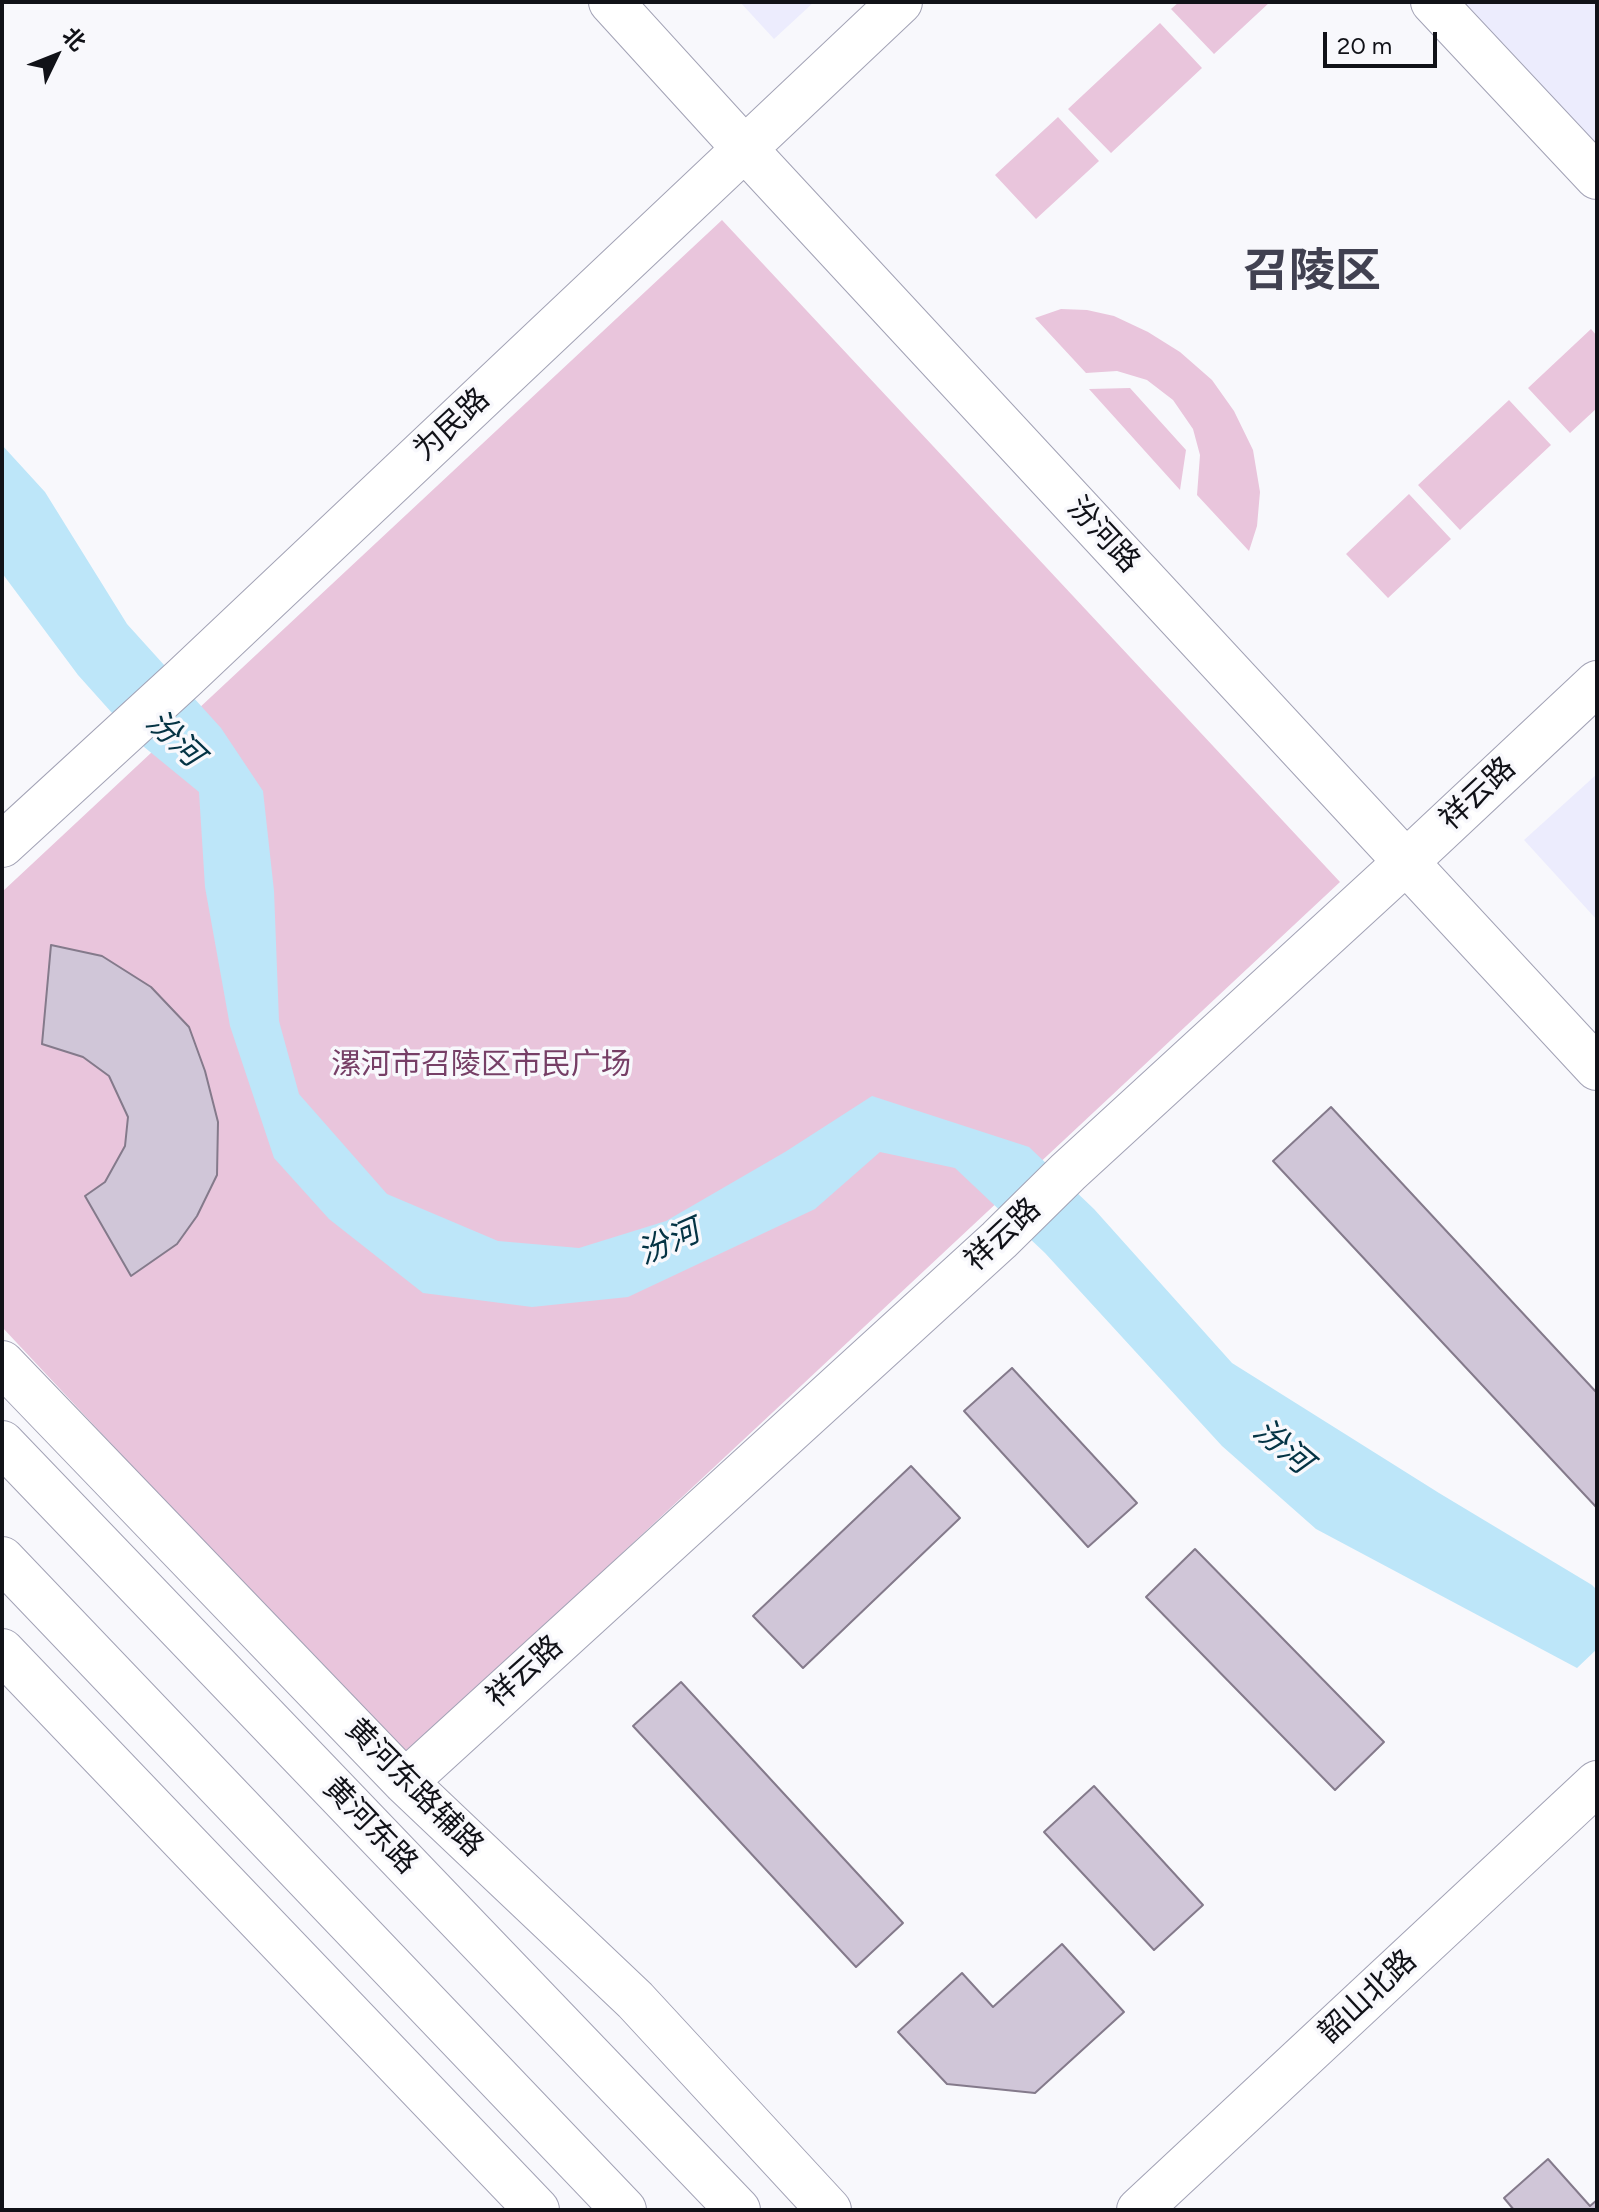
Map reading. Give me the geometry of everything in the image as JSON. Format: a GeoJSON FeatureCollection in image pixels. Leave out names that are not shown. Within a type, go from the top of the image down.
{"type":"FeatureCollection","features":[{"type":"Feature","properties":{"kind":"street","name":"汾河路"},"geometry":{"type":"LineString","coordinates":[[611,2],[1597,1068]]}},
{"type":"Feature","properties":{"kind":"street","name":"为民路"},"geometry":{"type":"LineString","coordinates":[[2,845],[184,678],[900,2]]}},
{"type":"Feature","properties":{"kind":"street"},"geometry":{"type":"LineString","coordinates":[[1433,2],[1597,177]]}},
{"type":"Feature","properties":{"kind":"street","name":"祥云路"},"geometry":{"type":"LineString","coordinates":[[405,1782],[999,1240],[1068,1172],[1597,683]]}},
{"type":"Feature","properties":{"kind":"street","name":"黄河东路辅路"},"geometry":{"type":"LineString","coordinates":[[2,1363],[405,1782],[635,2000],[829,2210]]}},
{"type":"Feature","properties":{"kind":"street","name":"黄河东路"},"geometry":{"type":"LineString","coordinates":[[2,1443],[738,2210]]}},
{"type":"Feature","properties":{"kind":"street"},"geometry":{"type":"LineString","coordinates":[[2,1559],[624,2210]]}},
{"type":"Feature","properties":{"kind":"street"},"geometry":{"type":"LineString","coordinates":[[2,1651],[537,2210]]}},
{"type":"Feature","properties":{"kind":"street","name":"韶山北路"},"geometry":{"type":"LineString","coordinates":[[1139,2210],[1597,1783]]}},
{"type":"Feature","properties":{"kind":"shaded area"},"geometry":{"type":"Polygon","coordinates":[[[740,2],[814,2],[774,39],[740,2]]]}},
{"type":"Feature","properties":{"kind":"shaded area"},"geometry":{"type":"Polygon","coordinates":[[[1459,2],[1597,2],[1597,152],[1459,2]]]}},
{"type":"Feature","properties":{"kind":"shaded area"},"geometry":{"type":"Polygon","coordinates":[[[1597,774],[1597,920],[1524,840],[1597,774]]]}},
{"type":"Feature","properties":{"kind":"green space"},"geometry":{"type":"Polygon","coordinates":[[[1179,2],[1270,2],[1214,54],[1171,9],[1179,2]]]}},
{"type":"Feature","properties":{"kind":"green space"},"geometry":{"type":"Polygon","coordinates":[[[1160,23],[1202,68],[1111,153],[1068,109],[1160,23]]]}},
{"type":"Feature","properties":{"kind":"green space"},"geometry":{"type":"Polygon","coordinates":[[[1058,117],[1099,161],[1036,219],[995,175],[1058,117]]]}},
{"type":"Feature","properties":{"kind":"green space","name":"漯河市召陵区市民广场"},"geometry":{"type":"Polygon","coordinates":[[[722,220],[1340,882],[404,1757],[2,1327],[2,892],[722,220]]]}},
{"type":"Feature","properties":{"kind":"green space"},"geometry":{"type":"Polygon","coordinates":[[[1061,309],[1087,310],[1114,316],[1180,352],[1212,380],[1234,411],[1253,450],[1260,492],[1257,526],[1249,551],[1197,495],[1200,455],[1193,429],[1173,400],[1147,380],[1117,371],[1086,373],[1035,318],[1061,309]]]}},
{"type":"Feature","properties":{"kind":"green space"},"geometry":{"type":"Polygon","coordinates":[[[1591,329],[1597,336],[1597,408],[1570,433],[1528,388],[1591,329]]]}},
{"type":"Feature","properties":{"kind":"green space"},"geometry":{"type":"Polygon","coordinates":[[[1130,388],[1186,450],[1180,490],[1089,389],[1130,388]]]}},
{"type":"Feature","properties":{"kind":"green space"},"geometry":{"type":"Polygon","coordinates":[[[1509,400],[1551,445],[1460,530],[1418,485],[1509,400]]]}},
{"type":"Feature","properties":{"kind":"green space"},"geometry":{"type":"Polygon","coordinates":[[[1409,494],[1451,539],[1388,598],[1346,554],[1409,494]]]}},
{"type":"Feature","properties":{"kind":"water","name":"汾河"},"geometry":{"type":"Polygon","coordinates":[[[2,445],[45,492],[127,624],[221,728],[263,791],[274,891],[279,1021],[299,1094],[387,1194],[498,1241],[579,1248],[666,1221],[785,1152],[872,1096],[1029,1147],[1094,1209],[1232,1363],[1592,1585],[1597,1590],[1597,1649],[1577,1668],[1316,1529],[1222,1446],[1045,1253],[955,1168],[880,1152],[815,1209],[628,1297],[532,1307],[423,1293],[329,1219],[274,1158],[230,1026],[205,887],[199,792],[138,742],[78,675],[2,573],[2,445]]]}},
{"type":"Feature","properties":{"kind":"building"},"geometry":{"type":"Polygon","coordinates":[[[51,945],[102,956],[151,987],[189,1027],[205,1071],[218,1122],[217,1175],[197,1216],[177,1244],[131,1276],[85,1196],[105,1182],[125,1146],[128,1117],[109,1076],[83,1057],[42,1044],[51,945]]]}},
{"type":"Feature","properties":{"kind":"building"},"geometry":{"type":"Polygon","coordinates":[[[1331,1107],[1597,1393],[1597,1508],[1273,1161],[1331,1107]]]}},
{"type":"Feature","properties":{"kind":"building"},"geometry":{"type":"Polygon","coordinates":[[[1012,1368],[1137,1503],[1088,1547],[964,1411],[1012,1368]]]}},
{"type":"Feature","properties":{"kind":"building"},"geometry":{"type":"Polygon","coordinates":[[[911,1466],[960,1518],[803,1668],[753,1616],[911,1466]]]}},
{"type":"Feature","properties":{"kind":"building"},"geometry":{"type":"Polygon","coordinates":[[[1195,1549],[1384,1742],[1335,1790],[1146,1597],[1195,1549]]]}},
{"type":"Feature","properties":{"kind":"building"},"geometry":{"type":"Polygon","coordinates":[[[681,1682],[903,1923],[856,1967],[633,1726],[681,1682]]]}},
{"type":"Feature","properties":{"kind":"building"},"geometry":{"type":"Polygon","coordinates":[[[1094,1786],[1203,1905],[1154,1950],[1044,1832],[1094,1786]]]}},
{"type":"Feature","properties":{"kind":"building"},"geometry":{"type":"Polygon","coordinates":[[[1062,1944],[1124,2012],[1035,2093],[947,2084],[898,2032],[962,1973],[993,2007],[1062,1944]]]}},
{"type":"Feature","properties":{"kind":"building"},"geometry":{"type":"Polygon","coordinates":[[[1548,2159],[1590,2206],[1597,2200],[1597,2210],[1514,2210],[1504,2198],[1548,2159]]]}},
{"type":"Feature","properties":{"kind":"district","name":"召陵区"},"geometry":{"type":"Point","coordinates":[1312,273]}}]}
